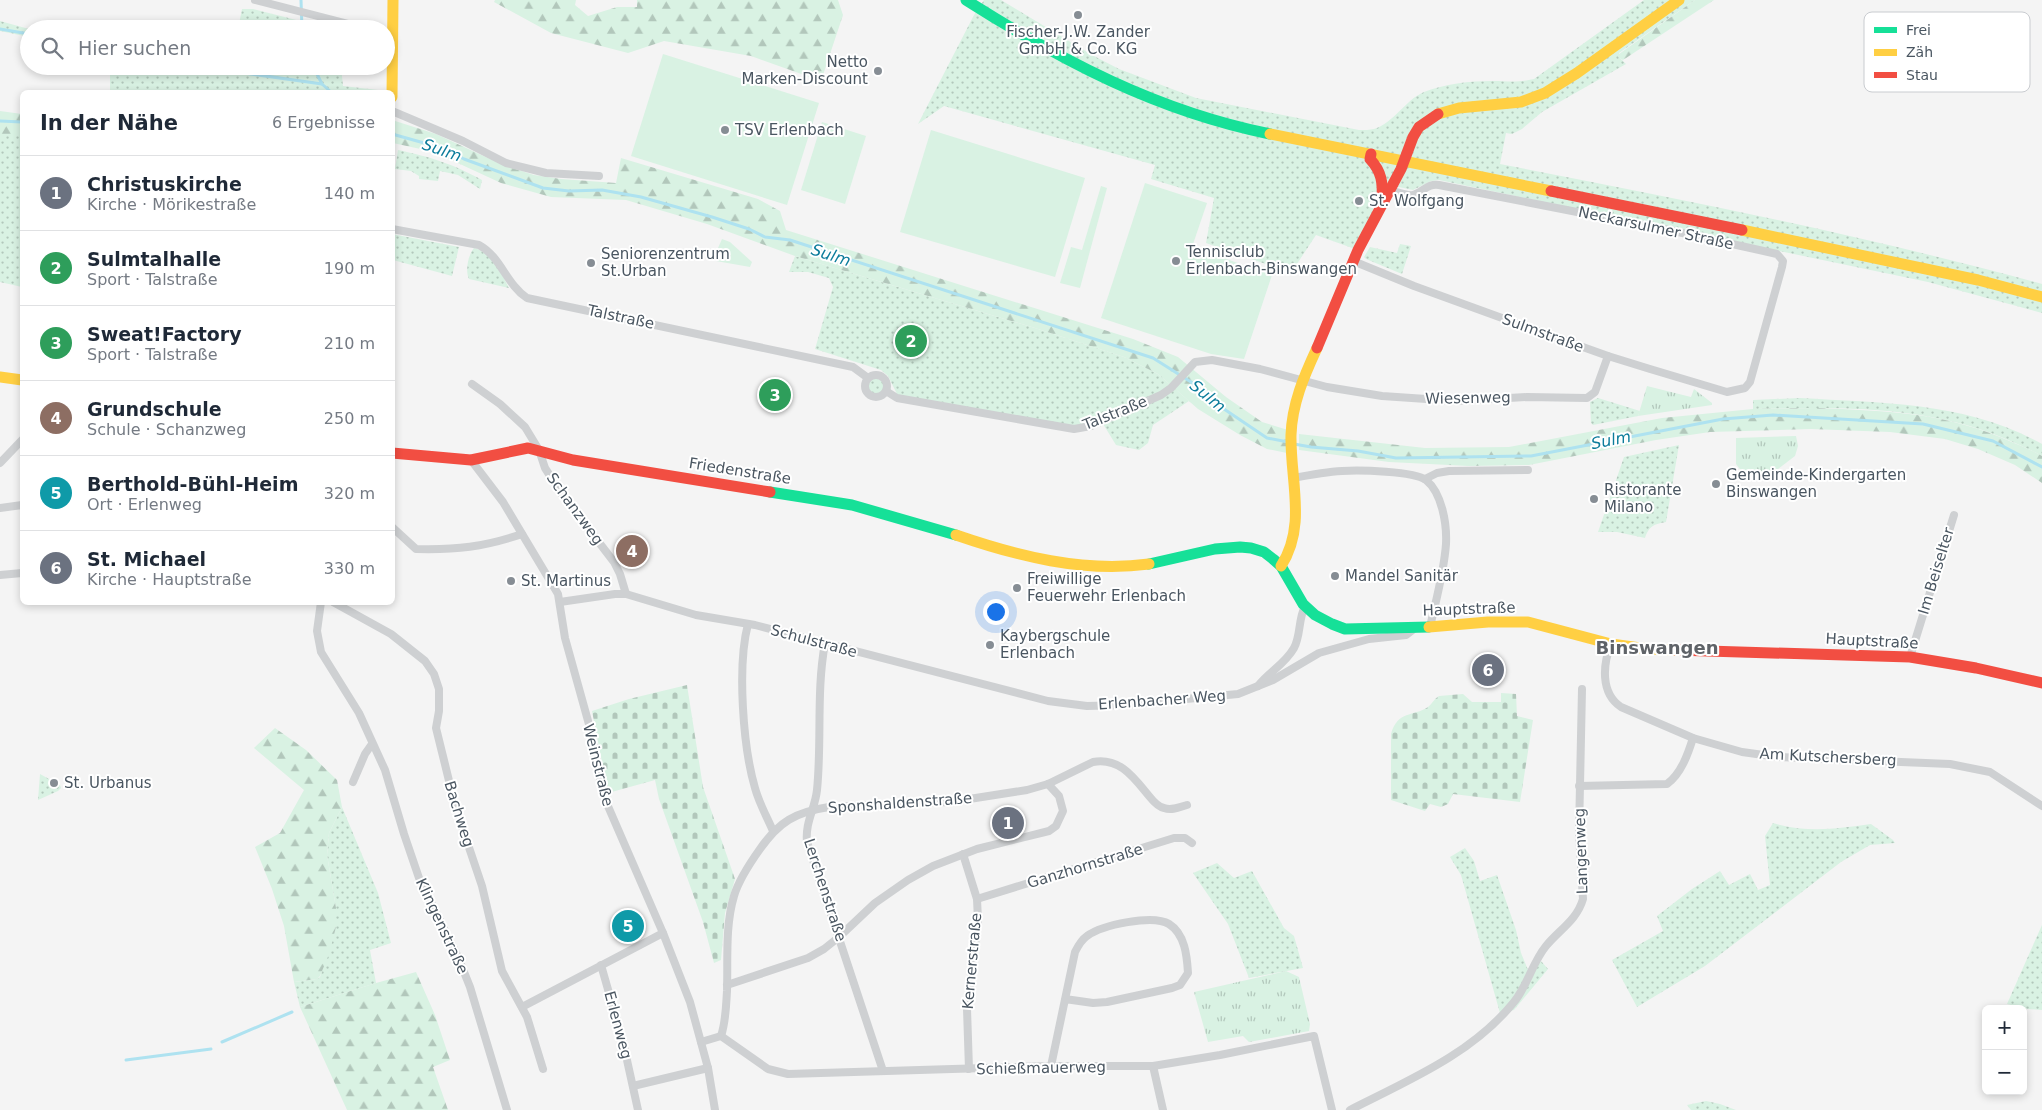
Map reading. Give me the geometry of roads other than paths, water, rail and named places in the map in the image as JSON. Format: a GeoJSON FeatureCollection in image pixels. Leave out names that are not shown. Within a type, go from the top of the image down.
{"type":"FeatureCollection","features":[{"type":"Feature","properties":{"kind":"street"},"geometry":{"type":"LineString","coordinates":[[255,0],[334,20]]}},
{"type":"Feature","properties":{"kind":"street"},"geometry":{"type":"LineString","coordinates":[[391,20],[393,0]]}},
{"type":"Feature","properties":{"kind":"street"},"geometry":{"type":"LineString","coordinates":[[966,0],[1012,30],[1116,85],[1159,102],[1260,132],[1839,250],[1978,280],[2042,297]]}},
{"type":"Feature","properties":{"kind":"street"},"geometry":{"type":"LineString","coordinates":[[1281,566],[1290,553],[1295,532],[1291,434],[1292,416],[1302,382],[1353,261],[1390,190],[1418,128],[1439,112],[1458,108],[1515,104],[1536,97],[1573,76],[1679,0]]}},
{"type":"Feature","properties":{"kind":"street"},"geometry":{"type":"LineString","coordinates":[[391,75],[392,90]]}},
{"type":"Feature","properties":{"kind":"street"},"geometry":{"type":"LineString","coordinates":[[395,112],[463,141],[506,163],[546,173],[599,176]]}},
{"type":"Feature","properties":{"kind":"street"},"geometry":{"type":"LineString","coordinates":[[1371,154],[1370,159],[1380,170],[1383,177],[1382,204]]}},
{"type":"Feature","properties":{"kind":"street","name":"Neckarsulmer Straße"},"geometry":{"type":"LineString","coordinates":[[1390,190],[1410,195],[1416,194],[1428,186],[1439,185],[1659,228],[1777,254],[1782,261],[1782,267],[1750,382],[1745,388],[1737,390]]}},
{"type":"Feature","properties":{"kind":"street","name":"Talstraße"},"geometry":{"type":"LineString","coordinates":[[395,230],[478,245],[497,260],[513,285],[527,298],[853,367],[868,378]]}},
{"type":"Feature","properties":{"kind":"street","name":"Sulmstraße"},"geometry":{"type":"LineString","coordinates":[[1353,261],[1414,286],[1608,356],[1728,392],[1737,390]]}},
{"type":"Feature","properties":{"kind":"street","name":"Wiesenweg"},"geometry":{"type":"LineString","coordinates":[[1302,382],[1348,391],[1428,400],[1456,401],[1527,397],[1587,398],[1596,392],[1608,356]]}},
{"type":"Feature","properties":{"kind":"street","name":"Talstraße"},"geometry":{"type":"LineString","coordinates":[[886,391],[897,398],[1074,429],[1091,426],[1171,388],[1195,362],[1212,360],[1260,369],[1302,382]]}},
{"type":"Feature","properties":{"kind":"street","name":"Talstraße"},"geometry":{"type":"LineString","coordinates":[[874,375],[884,378],[887,382],[886,391],[879,397],[868,394],[865,386],[868,378],[874,375]]}},
{"type":"Feature","properties":{"kind":"street"},"geometry":{"type":"LineString","coordinates":[[0,377],[20,380]]}},
{"type":"Feature","properties":{"kind":"street","name":"Schanzweg"},"geometry":{"type":"LineString","coordinates":[[472,384],[500,404],[525,427],[539,450],[545,468],[561,493],[614,562],[626,594]]}},
{"type":"Feature","properties":{"kind":"street"},"geometry":{"type":"LineString","coordinates":[[0,462],[20,442]]}},
{"type":"Feature","properties":{"kind":"street","name":"Friedenstraße"},"geometry":{"type":"LineString","coordinates":[[395,454],[471,460],[517,449],[539,450],[573,460],[852,505],[889,514],[1035,559],[1078,564]]}},
{"type":"Feature","properties":{"kind":"street","name":"Weinstraße"},"geometry":{"type":"LineString","coordinates":[[471,460],[503,502],[553,584],[560,602],[565,638],[590,728],[604,797],[663,933],[690,1002],[708,1068],[715,1110]]}},
{"type":"Feature","properties":{"kind":"street"},"geometry":{"type":"LineString","coordinates":[[1425,479],[1437,473],[1449,471],[1528,470]]}},
{"type":"Feature","properties":{"kind":"street"},"geometry":{"type":"LineString","coordinates":[[1293,478],[1343,471],[1392,472],[1425,479],[1433,487],[1444,516],[1446,543],[1430,627]]}},
{"type":"Feature","properties":{"kind":"street"},"geometry":{"type":"LineString","coordinates":[[0,508],[20,505]]}},
{"type":"Feature","properties":{"kind":"street","name":"Im Beiselter"},"geometry":{"type":"LineString","coordinates":[[1910,656],[1954,515]]}},
{"type":"Feature","properties":{"kind":"street"},"geometry":{"type":"LineString","coordinates":[[395,530],[416,549],[462,549],[493,544],[522,534]]}},
{"type":"Feature","properties":{"kind":"street","name":"Hauptstraße"},"geometry":{"type":"LineString","coordinates":[[1078,564],[1136,565],[1216,549],[1251,548],[1262,552],[1281,566],[1305,606],[1317,616],[1345,629],[1430,627],[1488,622],[1528,622],[1612,644],[1666,650],[1910,656],[2042,682]]}},
{"type":"Feature","properties":{"kind":"street"},"geometry":{"type":"LineString","coordinates":[[0,575],[20,573]]}},
{"type":"Feature","properties":{"kind":"street","name":"Schulstraße"},"geometry":{"type":"LineString","coordinates":[[560,602],[626,594],[696,615],[748,624],[1066,704]]}},
{"type":"Feature","properties":{"kind":"street","name":"Klingenstraße"},"geometry":{"type":"LineString","coordinates":[[320,605],[317,631],[321,652],[359,713],[385,770],[419,878],[458,957],[470,987],[507,1110]]}},
{"type":"Feature","properties":{"kind":"street","name":"Bachweg"},"geometry":{"type":"LineString","coordinates":[[338,605],[391,634],[425,661],[434,674],[439,689],[439,711],[436,728],[456,809],[482,886],[502,970],[522,1007],[533,1033],[543,1069]]}},
{"type":"Feature","properties":{"kind":"street"},"geometry":{"type":"LineString","coordinates":[[1257,688],[1292,651],[1298,640],[1302,613],[1305,606]]}},
{"type":"Feature","properties":{"kind":"street"},"geometry":{"type":"LineString","coordinates":[[701,1042],[721,1036],[726,1013],[728,939],[734,896],[743,876],[773,831],[755,791],[750,770],[743,663],[744,640],[748,624]]}},
{"type":"Feature","properties":{"kind":"street","name":"Erlenbacher Weg"},"geometry":{"type":"LineString","coordinates":[[1066,704],[1124,705],[1238,694],[1257,688],[1319,653],[1370,640],[1406,635],[1417,627]]}},
{"type":"Feature","properties":{"kind":"street","name":"Lerchenstraße"},"geometry":{"type":"LineString","coordinates":[[825,644],[820,680],[817,791],[807,822],[807,842],[840,937],[883,1072]]}},
{"type":"Feature","properties":{"kind":"street","name":"Am Kutschersberg"},"geometry":{"type":"LineString","coordinates":[[1612,644],[1605,670],[1609,694],[1613,702],[1693,738],[1742,752],[1778,757],[1950,764],[1990,772],[2042,806]]}},
{"type":"Feature","properties":{"kind":"street","name":"Langenweg"},"geometry":{"type":"LineString","coordinates":[[1350,1110],[1460,1052],[1505,1013],[1524,988],[1536,961],[1546,946],[1573,919],[1581,905],[1583,899],[1579,786],[1582,689]]}},
{"type":"Feature","properties":{"kind":"street"},"geometry":{"type":"LineString","coordinates":[[1579,786],[1667,784],[1677,773],[1693,738]]}},
{"type":"Feature","properties":{"kind":"street"},"geometry":{"type":"LineString","coordinates":[[353,782],[365,754],[372,744]]}},
{"type":"Feature","properties":{"kind":"street","name":"Sponshaldenstraße"},"geometry":{"type":"LineString","coordinates":[[773,831],[797,816],[812,810],[829,807],[950,802],[1027,790],[1048,784],[1093,762],[1108,761],[1124,768],[1160,806],[1168,809],[1187,805]]}},
{"type":"Feature","properties":{"kind":"street"},"geometry":{"type":"LineString","coordinates":[[727,985],[808,958],[840,937],[875,903],[908,880],[933,866],[963,854],[1009,841],[1040,835],[1056,826],[1063,812],[1062,804],[1059,796],[1048,784]]}},
{"type":"Feature","properties":{"kind":"street","name":"Ganzhornstraße"},"geometry":{"type":"LineString","coordinates":[[977,899],[1174,838],[1185,838],[1192,844]]}},
{"type":"Feature","properties":{"kind":"street","name":"Kernerstraße"},"geometry":{"type":"LineString","coordinates":[[963,854],[977,899],[978,920],[967,1009],[969,1069]]}},
{"type":"Feature","properties":{"kind":"street"},"geometry":{"type":"LineString","coordinates":[[1051,1066],[1065,999],[1075,952],[1087,936],[1108,927],[1152,919],[1170,925],[1183,943],[1188,973],[1180,985],[1107,1002],[1083,1002],[1065,999]]}},
{"type":"Feature","properties":{"kind":"street"},"geometry":{"type":"LineString","coordinates":[[522,1007],[663,933]]}},
{"type":"Feature","properties":{"kind":"street","name":"Erlenweg"},"geometry":{"type":"LineString","coordinates":[[602,965],[638,1110]]}},
{"type":"Feature","properties":{"kind":"street","name":"Schießmauerweg"},"geometry":{"type":"LineString","coordinates":[[721,1036],[768,1069],[788,1074],[1051,1066],[1153,1066],[1314,1036],[1332,1110]]}},
{"type":"Feature","properties":{"kind":"street"},"geometry":{"type":"LineString","coordinates":[[1153,1066],[1163,1110]]}},
{"type":"Feature","properties":{"kind":"street"},"geometry":{"type":"LineString","coordinates":[[633,1086],[708,1068]]}},
{"type":"Feature","properties":{"kind":"waterway"},"geometry":{"type":"LineString","coordinates":[[301,0],[302,20]]}},
{"type":"Feature","properties":{"kind":"waterway"},"geometry":{"type":"LineString","coordinates":[[0,29],[20,32]]}},
{"type":"Feature","properties":{"kind":"waterway"},"geometry":{"type":"LineString","coordinates":[[258,75],[322,84]]}},
{"type":"Feature","properties":{"kind":"waterway"},"geometry":{"type":"LineString","coordinates":[[318,75],[322,84],[329,90]]}},
{"type":"Feature","properties":{"kind":"waterway","name":"Sulm"},"geometry":{"type":"LineString","coordinates":[[0,121],[20,122]]}},
{"type":"Feature","properties":{"kind":"waterway","name":"Sulm"},"geometry":{"type":"LineString","coordinates":[[395,135],[442,148],[464,159],[543,188],[569,191],[602,190],[641,197],[712,217],[749,229],[765,237],[790,240],[1153,358],[1191,382],[1221,407],[1267,438],[1288,442]]}},
{"type":"Feature","properties":{"kind":"waterway","name":"Sulm"},"geometry":{"type":"LineString","coordinates":[[1294,444],[1358,451],[1396,458],[1531,456],[1723,419],[1773,415],[1923,424],[1993,441],[2042,467]]}},
{"type":"Feature","properties":{"kind":"waterway"},"geometry":{"type":"LineString","coordinates":[[222,1042],[292,1012]]}},
{"type":"Feature","properties":{"kind":"waterway"},"geometry":{"type":"LineString","coordinates":[[126,1060],[211,1049]]}},
{"type":"Feature","properties":{"kind":"place","name":"Fischer-J.W. Zander GmbH & Co. KG"},"geometry":{"type":"Point","coordinates":[1078,15]}},
{"type":"Feature","properties":{"kind":"place","name":"Netto Marken-Discount"},"geometry":{"type":"Point","coordinates":[878,71]}},
{"type":"Feature","properties":{"kind":"place","name":"TSV Erlenbach"},"geometry":{"type":"Point","coordinates":[725,130]}},
{"type":"Feature","properties":{"kind":"place","name":"St. Wolfgang"},"geometry":{"type":"Point","coordinates":[1359,201]}},
{"type":"Feature","properties":{"kind":"place","name":"Tennisclub Erlenbach-Binswangen"},"geometry":{"type":"Point","coordinates":[1176,261]}},
{"type":"Feature","properties":{"kind":"place","name":"Seniorenzentrum St.Urban"},"geometry":{"type":"Point","coordinates":[591,263]}},
{"type":"Feature","properties":{"kind":"place","name":"Sulmtalhalle"},"geometry":{"type":"Point","coordinates":[911,341]}},
{"type":"Feature","properties":{"kind":"place","name":"Sweat!Factory"},"geometry":{"type":"Point","coordinates":[775,395]}},
{"type":"Feature","properties":{"kind":"place","name":"Gemeinde-Kindergarten Binswangen"},"geometry":{"type":"Point","coordinates":[1716,484]}},
{"type":"Feature","properties":{"kind":"place","name":"Ristorante Milano"},"geometry":{"type":"Point","coordinates":[1594,499]}},
{"type":"Feature","properties":{"kind":"place","name":"Grundschule"},"geometry":{"type":"Point","coordinates":[632,551]}},
{"type":"Feature","properties":{"kind":"place","name":"Mandel Sanitär"},"geometry":{"type":"Point","coordinates":[1335,576]}},
{"type":"Feature","properties":{"kind":"place","name":"St. Martinus"},"geometry":{"type":"Point","coordinates":[511,581]}},
{"type":"Feature","properties":{"kind":"place","name":"Freiwillige Feuerwehr Erlenbach"},"geometry":{"type":"Point","coordinates":[1017,588]}},
{"type":"Feature","properties":{"kind":"place","name":"Kaybergschule Erlenbach"},"geometry":{"type":"Point","coordinates":[990,645]}},
{"type":"Feature","properties":{"kind":"place","name":"St. Michael"},"geometry":{"type":"Point","coordinates":[1488,670]}},
{"type":"Feature","properties":{"kind":"place","name":"St. Urbanus"},"geometry":{"type":"Point","coordinates":[54,783]}},
{"type":"Feature","properties":{"kind":"place","name":"Christuskirche"},"geometry":{"type":"Point","coordinates":[1008,823]}},
{"type":"Feature","properties":{"kind":"place","name":"Berthold-Bühl-Heim"},"geometry":{"type":"Point","coordinates":[628,926]}},
{"type":"Feature","properties":{"kind":"district","name":"Binswangen"},"geometry":{"type":"Point","coordinates":[1657,647]}}]}
